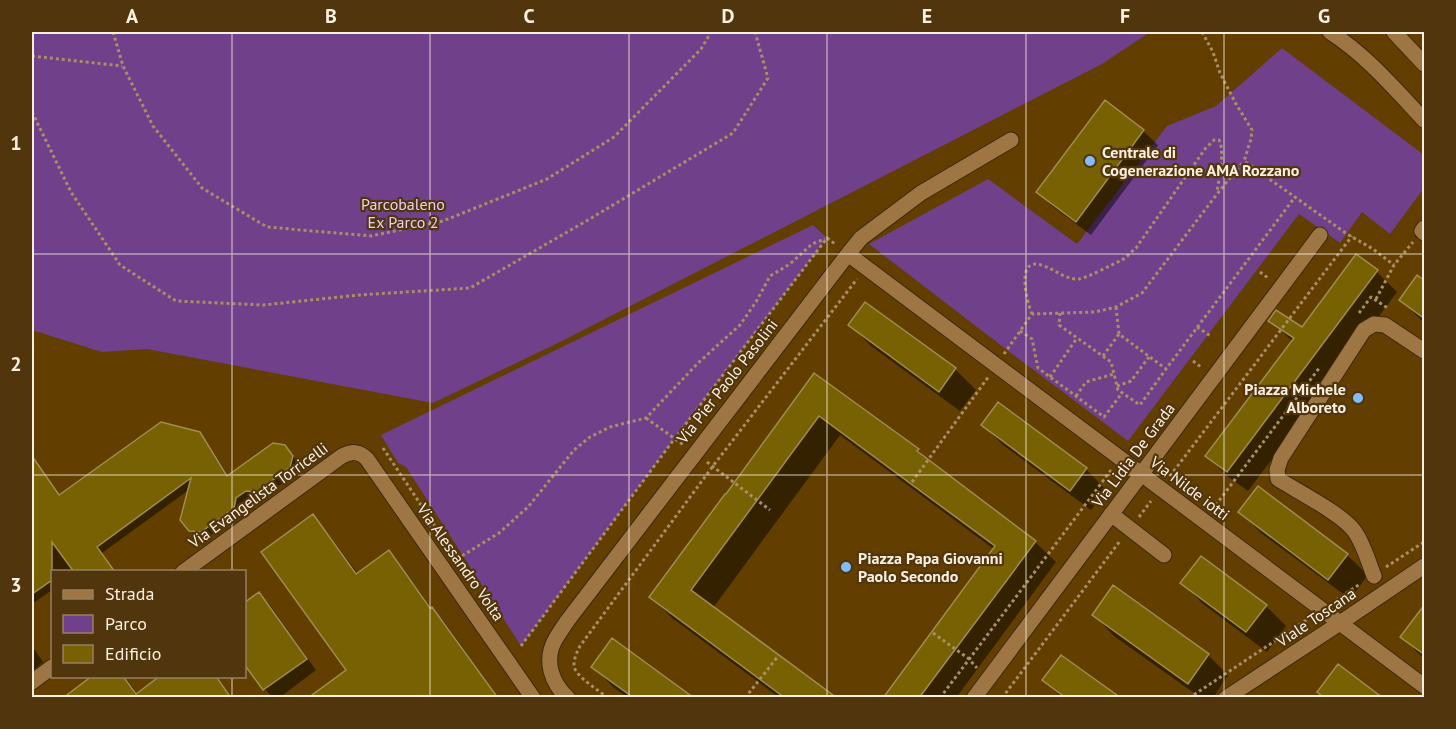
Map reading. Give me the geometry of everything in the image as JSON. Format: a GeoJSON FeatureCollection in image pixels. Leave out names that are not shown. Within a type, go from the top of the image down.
{"type":"FeatureCollection","features":[{"type":"Feature","properties":{"kind":"street"},"geometry":{"type":"LineString","coordinates":[[1330,32],[1366,60],[1425,120]]}},
{"type":"Feature","properties":{"kind":"street"},"geometry":{"type":"LineString","coordinates":[[1394,32],[1425,64]]}},
{"type":"Feature","properties":{"kind":"street","name":"Via Pier Paolo Pasolini"},"geometry":{"type":"LineString","coordinates":[[568,698],[555,682],[550,668],[550,656],[554,642],[568,620],[848,254],[861,238],[921,193],[1011,140]]}},
{"type":"Feature","properties":{"kind":"street","name":"Via Lidia De Grada"},"geometry":{"type":"LineString","coordinates":[[974,698],[1320,235]]}},
{"type":"Feature","properties":{"kind":"street","name":"Via Nilde iotti"},"geometry":{"type":"LineString","coordinates":[[848,254],[1425,686]]}},
{"type":"Feature","properties":{"kind":"street"},"geometry":{"type":"LineString","coordinates":[[1374,576],[1364,548],[1354,530],[1342,519],[1278,479],[1277,470],[1281,458],[1364,330],[1374,324],[1385,325],[1425,351]]}},
{"type":"Feature","properties":{"kind":"street","name":"Via Evangelista Torricelli"},"geometry":{"type":"LineString","coordinates":[[186,570],[342,456],[356,452]]}},
{"type":"Feature","properties":{"kind":"street","name":"Via Alessandro Volta"},"geometry":{"type":"LineString","coordinates":[[356,452],[368,459],[533,698]]}},
{"type":"Feature","properties":{"kind":"street"},"geometry":{"type":"LineString","coordinates":[[1111,514],[1164,555]]}},
{"type":"Feature","properties":{"kind":"street","name":"Viale Toscana"},"geometry":{"type":"LineString","coordinates":[[1226,698],[1425,566]]}},
{"type":"Feature","properties":{"kind":"street"},"geometry":{"type":"LineString","coordinates":[[32,682],[51,668]]}},
{"type":"Feature","properties":{"kind":"path"},"geometry":{"type":"LineString","coordinates":[[113,32],[123,66],[153,126],[202,188],[267,227],[371,236],[443,220],[548,179],[614,138],[701,49],[711,32]]}},
{"type":"Feature","properties":{"kind":"path"},"geometry":{"type":"LineString","coordinates":[[32,112],[71,192],[120,265],[176,301],[263,305],[359,295],[470,288],[733,132],[768,78],[755,32]]}},
{"type":"Feature","properties":{"kind":"path"},"geometry":{"type":"LineString","coordinates":[[1032,314],[1095,312],[1116,307],[1142,293],[1244,161],[1252,130],[1220,73],[1213,52],[1202,32]]}},
{"type":"Feature","properties":{"kind":"path"},"geometry":{"type":"LineString","coordinates":[[32,56],[123,66]]}},
{"type":"Feature","properties":{"kind":"path"},"geometry":{"type":"LineString","coordinates":[[1032,314],[1027,302],[1025,283],[1029,267],[1042,264],[1069,278],[1081,279],[1124,259],[1136,248],[1205,149],[1214,140],[1219,140],[1222,152],[1217,194]]}},
{"type":"Feature","properties":{"kind":"path"},"geometry":{"type":"LineString","coordinates":[[1244,161],[1394,265]]}},
{"type":"Feature","properties":{"kind":"path"},"geometry":{"type":"LineString","coordinates":[[1060,313],[1059,325],[1111,362],[1119,390],[1140,405],[1294,197]]}},
{"type":"Feature","properties":{"kind":"path"},"geometry":{"type":"LineString","coordinates":[[1376,300],[1394,265],[1424,231]]}},
{"type":"Feature","properties":{"kind":"path"},"geometry":{"type":"LineString","coordinates":[[1002,698],[1352,236]]}},
{"type":"Feature","properties":{"kind":"path"},"geometry":{"type":"LineString","coordinates":[[827,238],[848,254]]}},
{"type":"Feature","properties":{"kind":"path"},"geometry":{"type":"LineString","coordinates":[[457,559],[499,534],[528,507],[574,450],[590,437],[610,428],[646,418],[698,363],[740,325],[770,276],[790,264],[812,244],[827,238]]}},
{"type":"Feature","properties":{"kind":"path"},"geometry":{"type":"LineString","coordinates":[[521,646],[827,238]]}},
{"type":"Feature","properties":{"kind":"path"},"geometry":{"type":"LineString","coordinates":[[608,698],[575,670],[575,656],[580,646],[713,466],[866,268]]}},
{"type":"Feature","properties":{"kind":"path"},"geometry":{"type":"LineString","coordinates":[[1103,356],[1119,334],[1116,307]]}},
{"type":"Feature","properties":{"kind":"path"},"geometry":{"type":"LineString","coordinates":[[912,482],[1032,314]]}},
{"type":"Feature","properties":{"kind":"path"},"geometry":{"type":"LineString","coordinates":[[1197,327],[1212,337]]}},
{"type":"Feature","properties":{"kind":"path"},"geometry":{"type":"LineString","coordinates":[[1020,331],[1032,339],[1038,369],[1104,417],[1122,393]]}},
{"type":"Feature","properties":{"kind":"path"},"geometry":{"type":"LineString","coordinates":[[1119,334],[1166,369]]}},
{"type":"Feature","properties":{"kind":"path"},"geometry":{"type":"LineString","coordinates":[[1050,377],[1077,338]]}},
{"type":"Feature","properties":{"kind":"path"},"geometry":{"type":"LineString","coordinates":[[1117,386],[1131,381],[1149,357]]}},
{"type":"Feature","properties":{"kind":"path"},"geometry":{"type":"LineString","coordinates":[[1076,396],[1086,382],[1114,374]]}},
{"type":"Feature","properties":{"kind":"path"},"geometry":{"type":"LineString","coordinates":[[646,418],[770,510]]}},
{"type":"Feature","properties":{"kind":"path"},"geometry":{"type":"LineString","coordinates":[[940,698],[1120,458]]}},
{"type":"Feature","properties":{"kind":"path"},"geometry":{"type":"LineString","coordinates":[[933,633],[969,659],[987,680]]}},
{"type":"Feature","properties":{"kind":"path"},"geometry":{"type":"LineString","coordinates":[[745,698],[779,655]]}},
{"type":"Feature","properties":{"kind":"green space","name":"Parcobaleno Ex Parco 2"},"geometry":{"type":"Polygon","coordinates":[[[32,32],[1150,32],[1102,64],[564,340],[433,403],[147,349],[102,352],[32,330],[32,32]]]}},
{"type":"Feature","properties":{"kind":"green space"},"geometry":{"type":"Polygon","coordinates":[[[1282,48],[1424,155],[1424,188],[1390,234],[1362,212],[1340,243],[1299,214],[1128,441],[869,244],[988,179],[1077,244],[1167,126],[1216,106],[1282,48]]]}},
{"type":"Feature","properties":{"kind":"green space"},"geometry":{"type":"Polygon","coordinates":[[[813,225],[827,238],[521,646],[406,467],[398,463],[381,435],[813,225]]]}},
{"type":"Feature","properties":{"kind":"building","name":"Centrale di Cogenerazione AMA Rozzano"},"geometry":{"type":"Polygon","coordinates":[[[1105,100],[1144,130],[1076,222],[1036,192],[1105,100]]]}},
{"type":"Feature","properties":{"kind":"building"},"geometry":{"type":"Polygon","coordinates":[[[1356,254],[1378,270],[1227,472],[1205,456],[1294,338],[1268,321],[1276,310],[1302,327],[1356,254]]]}},
{"type":"Feature","properties":{"kind":"building"},"geometry":{"type":"Polygon","coordinates":[[[1417,275],[1425,281],[1425,319],[1399,300],[1417,275]]]}},
{"type":"Feature","properties":{"kind":"building"},"geometry":{"type":"Polygon","coordinates":[[[865,302],[956,368],[939,392],[848,325],[865,302]]]}},
{"type":"Feature","properties":{"kind":"building"},"geometry":{"type":"Polygon","coordinates":[[[814,373],[919,449],[917,451],[1036,541],[919,698],[883,698],[995,546],[819,416],[691,590],[837,698],[785,698],[649,597],[814,373]]]}},
{"type":"Feature","properties":{"kind":"building"},"geometry":{"type":"Polygon","coordinates":[[[998,402],[1087,468],[1070,491],[981,425],[998,402]]]}},
{"type":"Feature","properties":{"kind":"building"},"geometry":{"type":"Polygon","coordinates":[[[161,422],[200,432],[227,476],[273,443],[285,445],[293,456],[290,467],[257,492],[246,491],[236,498],[234,508],[201,532],[189,531],[180,520],[191,478],[97,547],[114,570],[73,570],[52,542],[51,581],[32,594],[32,456],[59,495],[161,422]]]}},
{"type":"Feature","properties":{"kind":"building"},"geometry":{"type":"Polygon","coordinates":[[[1258,486],[1348,554],[1328,580],[1238,512],[1258,486]]]}},
{"type":"Feature","properties":{"kind":"building"},"geometry":{"type":"Polygon","coordinates":[[[313,514],[356,574],[389,550],[498,698],[308,698],[346,670],[261,552],[313,514]]]}},
{"type":"Feature","properties":{"kind":"building"},"geometry":{"type":"Polygon","coordinates":[[[1201,556],[1267,605],[1246,632],[1180,583],[1201,556]]]}},
{"type":"Feature","properties":{"kind":"building"},"geometry":{"type":"Polygon","coordinates":[[[1113,585],[1209,654],[1188,684],[1092,615],[1113,585]]]}},
{"type":"Feature","properties":{"kind":"building"},"geometry":{"type":"Polygon","coordinates":[[[259,592],[307,659],[263,690],[246,667],[246,602],[259,592]]]}},
{"type":"Feature","properties":{"kind":"building"},"geometry":{"type":"Polygon","coordinates":[[[1425,604],[1425,655],[1400,637],[1425,604]]]}},
{"type":"Feature","properties":{"kind":"building"},"geometry":{"type":"Polygon","coordinates":[[[612,638],[694,698],[634,698],[591,667],[612,638]]]}},
{"type":"Feature","properties":{"kind":"building"},"geometry":{"type":"Polygon","coordinates":[[[1061,655],[1121,698],[1066,698],[1042,680],[1061,655]]]}},
{"type":"Feature","properties":{"kind":"building"},"geometry":{"type":"Polygon","coordinates":[[[1338,664],[1383,698],[1325,698],[1317,692],[1338,664]]]}},
{"type":"Feature","properties":{"kind":"building"},"geometry":{"type":"Polygon","coordinates":[[[89,678],[124,678],[136,694],[157,678],[217,678],[231,698],[63,698],[89,678]]]}},
{"type":"Feature","properties":{"kind":"place","name":"Centrale di Cogenerazione AMA Rozzano"},"geometry":{"type":"Point","coordinates":[1090,161]}},
{"type":"Feature","properties":{"kind":"place","name":"Piazza Michele Alboreto"},"geometry":{"type":"Point","coordinates":[1358,398]}},
{"type":"Feature","properties":{"kind":"place","name":"Piazza Papa Giovanni Paolo Secondo"},"geometry":{"type":"Point","coordinates":[846,567]}}]}
